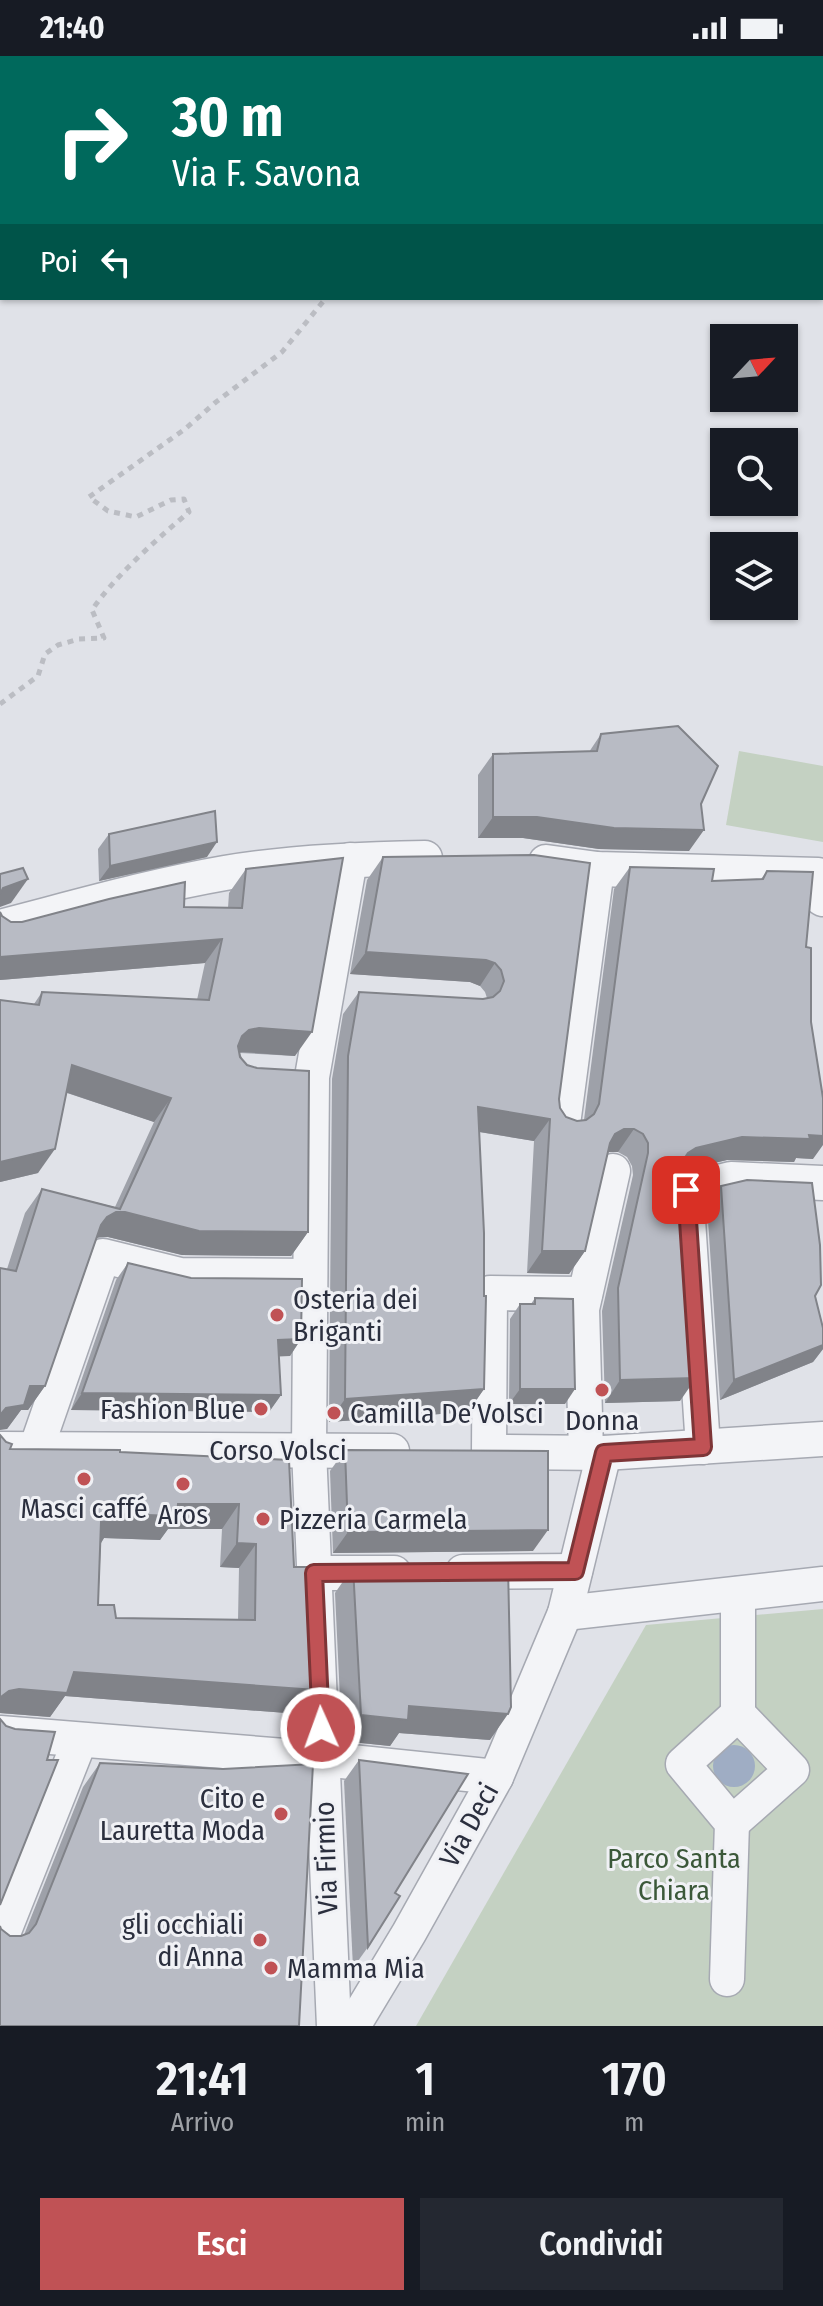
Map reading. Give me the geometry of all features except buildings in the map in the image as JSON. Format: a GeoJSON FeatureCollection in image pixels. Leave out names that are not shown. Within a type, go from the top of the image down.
{"type":"FeatureCollection","features":[{"type":"Feature","properties":{"kind":"street"},"geometry":{"type":"LineString","coordinates":[[0,927],[226,873],[350,860],[452,858]]}},
{"type":"Feature","properties":{"kind":"street"},"geometry":{"type":"LineString","coordinates":[[520,858],[597,869],[820,887]]}},
{"type":"Feature","properties":{"kind":"street","name":"Via Firmio"},"geometry":{"type":"LineString","coordinates":[[334,2026],[309,1450],[312,1077],[343,994],[350,860]]}},
{"type":"Feature","properties":{"kind":"street"},"geometry":{"type":"LineString","coordinates":[[563,1124],[597,869]]}},
{"type":"Feature","properties":{"kind":"street"},"geometry":{"type":"LineString","coordinates":[[278,1075],[312,1077]]}},
{"type":"Feature","properties":{"kind":"street","name":"Via Deci"},"geometry":{"type":"LineString","coordinates":[[353,2026],[496,1777],[565,1613],[595,1453],[582,1309],[613,1171]]}},
{"type":"Feature","properties":{"kind":"street"},"geometry":{"type":"LineString","coordinates":[[703,1447],[686,1190],[731,1179],[823,1183]]}},
{"type":"Feature","properties":{"kind":"street"},"geometry":{"type":"LineString","coordinates":[[36,1449],[103,1256],[180,1275],[310,1276]]}},
{"type":"Feature","properties":{"kind":"street"},"geometry":{"type":"LineString","coordinates":[[459,1451],[490,1293],[585,1294]]}},
{"type":"Feature","properties":{"kind":"street","name":"Corso Volsci"},"geometry":{"type":"LineString","coordinates":[[0,1449],[595,1453],[823,1439]]}},
{"type":"Feature","properties":{"kind":"street"},"geometry":{"type":"LineString","coordinates":[[314,1573],[575,1571]]}},
{"type":"Feature","properties":{"kind":"street"},"geometry":{"type":"LineString","coordinates":[[565,1613],[823,1584]]}},
{"type":"Feature","properties":{"kind":"street"},"geometry":{"type":"LineString","coordinates":[[732,1823],[792,1770],[738,1714],[738,1594]]}},
{"type":"Feature","properties":{"kind":"street"},"geometry":{"type":"LineString","coordinates":[[727,1979],[732,1823],[683,1764],[738,1714]]}},
{"type":"Feature","properties":{"kind":"street"},"geometry":{"type":"LineString","coordinates":[[0,1733],[322,1759],[496,1777]]}},
{"type":"Feature","properties":{"kind":"street"},"geometry":{"type":"LineString","coordinates":[[0,1941],[80,1740]]}},
{"type":"Feature","properties":{"kind":"path"},"geometry":{"type":"LineString","coordinates":[[0,704],[38,676],[45,654],[58,645],[79,639],[104,638],[92,610],[163,534],[189,512],[184,499],[171,500],[136,517],[108,511],[89,497],[185,429],[282,352],[324,300]]}},
{"type":"Feature","properties":{"kind":"green space"},"geometry":{"type":"Polygon","coordinates":[[[739,751],[823,766],[823,842],[726,825],[739,751]]]}},
{"type":"Feature","properties":{"kind":"green space","name":"Parco Santa Chiara"},"geometry":{"type":"Polygon","coordinates":[[[823,1609],[823,2026],[416,2026],[646,1625],[823,1609]]]}},
{"type":"Feature","properties":{"kind":"water"},"geometry":{"type":"Polygon","coordinates":[[[734,1745],[749,1751],[755,1766],[749,1781],[734,1787],[719,1781],[713,1766],[719,1751],[734,1745]]]}},
{"type":"Feature","properties":{"kind":"place","name":"Osteria dei Briganti"},"geometry":{"type":"Point","coordinates":[277,1315]}},
{"type":"Feature","properties":{"kind":"place","name":"Donna"},"geometry":{"type":"Point","coordinates":[602,1390]}},
{"type":"Feature","properties":{"kind":"place","name":"Fashion Blue"},"geometry":{"type":"Point","coordinates":[261,1409]}},
{"type":"Feature","properties":{"kind":"place","name":"Camilla De’Volsci"},"geometry":{"type":"Point","coordinates":[334,1413]}},
{"type":"Feature","properties":{"kind":"place","name":"Masci caffé"},"geometry":{"type":"Point","coordinates":[84,1479]}},
{"type":"Feature","properties":{"kind":"place","name":"Aros"},"geometry":{"type":"Point","coordinates":[183,1484]}},
{"type":"Feature","properties":{"kind":"place","name":"Pizzeria Carmela"},"geometry":{"type":"Point","coordinates":[263,1519]}},
{"type":"Feature","properties":{"kind":"place","name":"Cito e Lauretta Moda"},"geometry":{"type":"Point","coordinates":[281,1814]}},
{"type":"Feature","properties":{"kind":"place","name":"gli occhiali di Anna"},"geometry":{"type":"Point","coordinates":[260,1940]}},
{"type":"Feature","properties":{"kind":"place","name":"Mamma Mia"},"geometry":{"type":"Point","coordinates":[271,1968]}},
{"type":"Feature","properties":{"kind":"route"},"geometry":{"type":"LineString","coordinates":[[321,1728],[314,1573],[575,1571],[604,1453],[703,1447],[686,1190]]}}]}
